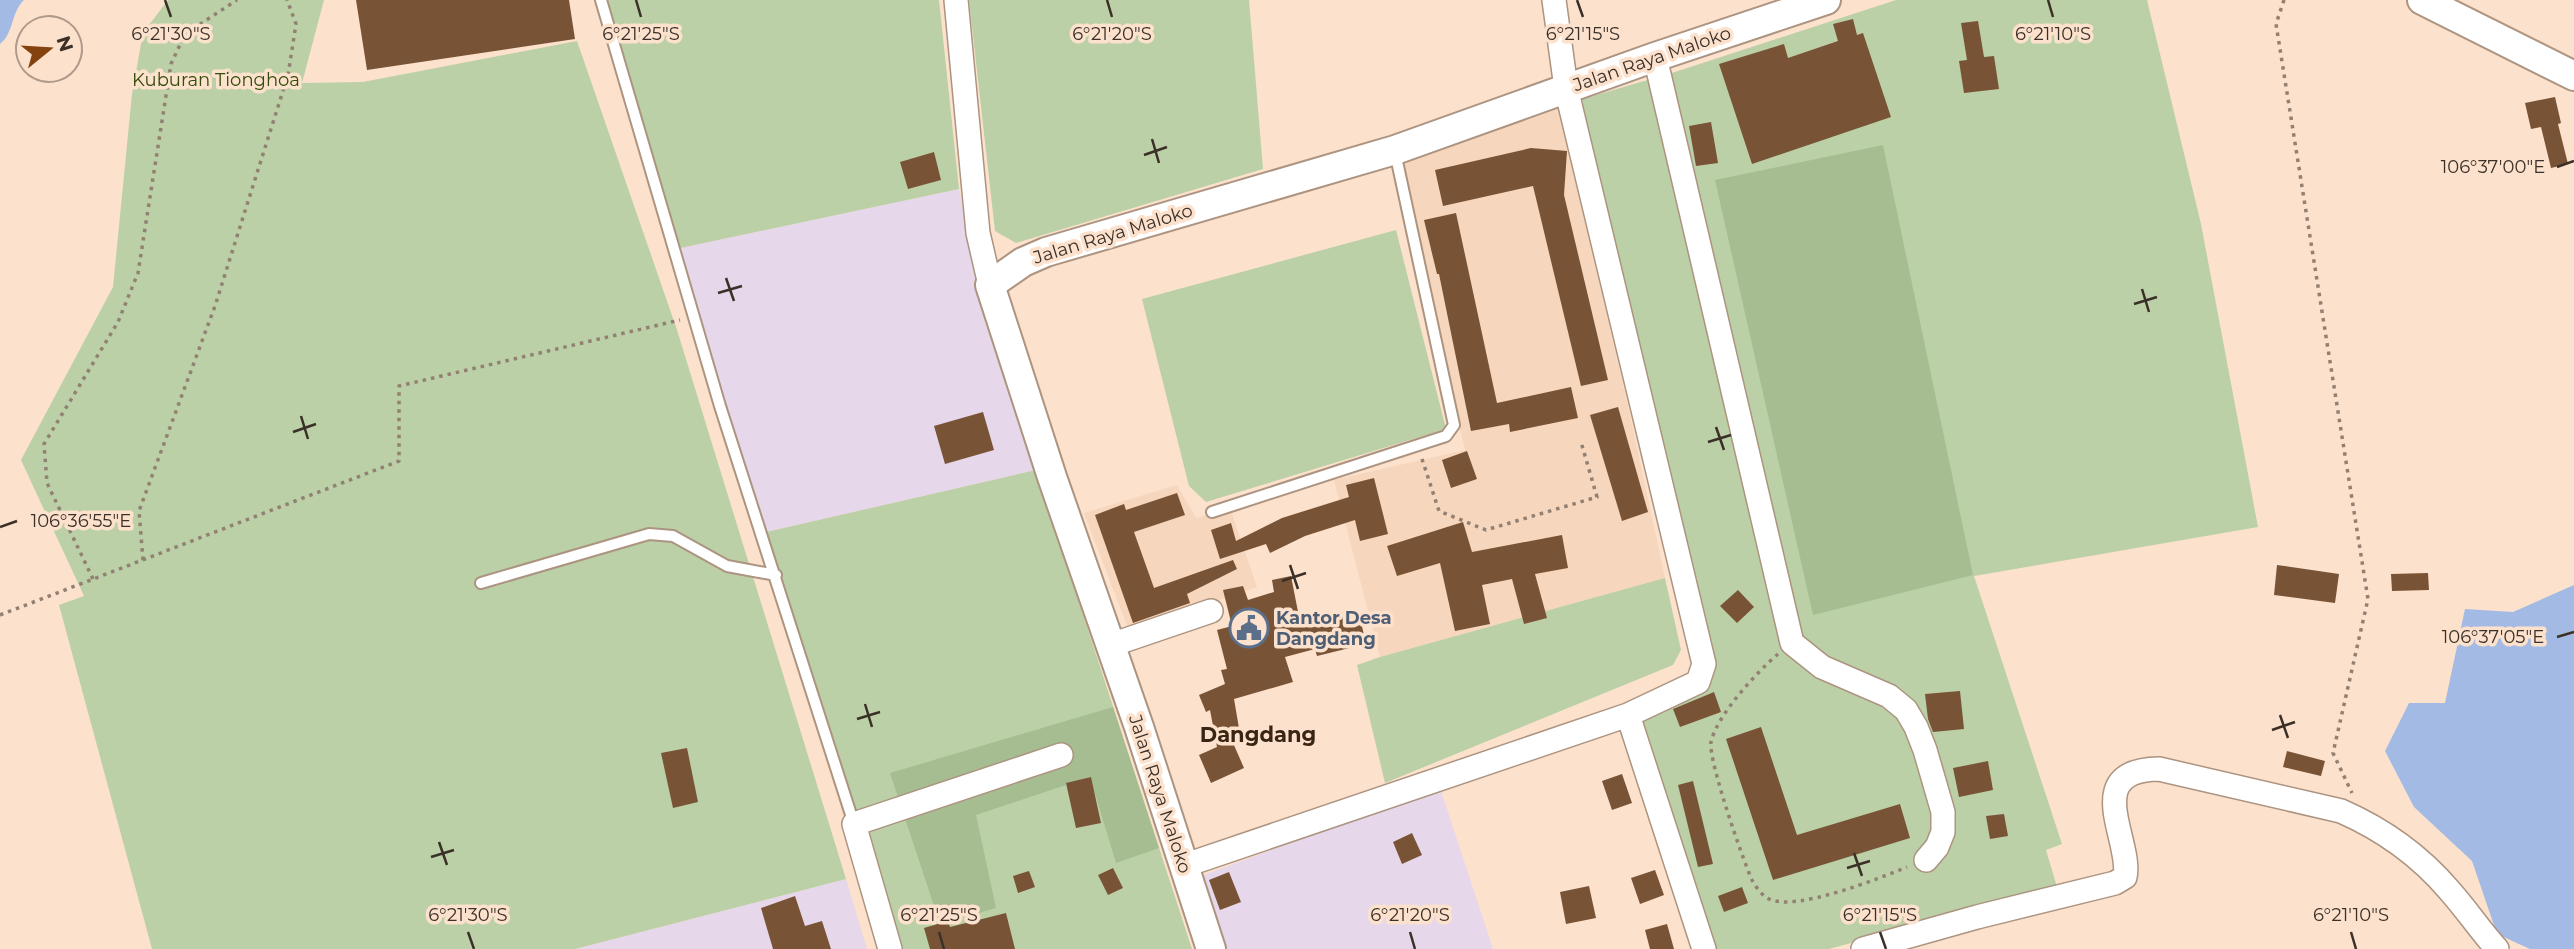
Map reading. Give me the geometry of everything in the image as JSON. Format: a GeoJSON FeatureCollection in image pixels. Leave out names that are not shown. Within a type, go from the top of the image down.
{"type":"FeatureCollection","features":[{"type":"Feature","properties":{"kind":"street"},"geometry":{"type":"LineString","coordinates":[[956,0],[978,233],[990,285]]}},
{"type":"Feature","properties":{"kind":"street"},"geometry":{"type":"LineString","coordinates":[[1183,866],[1628,715],[1698,682],[1704,664],[1566,88],[1554,0]]}},
{"type":"Feature","properties":{"kind":"street","name":"Jalan Raya Maloko"},"geometry":{"type":"LineString","coordinates":[[1210,949],[990,285],[1023,262],[1046,252],[1395,149],[1826,0]]}},
{"type":"Feature","properties":{"kind":"street"},"geometry":{"type":"LineString","coordinates":[[2422,0],[2574,76]]}},
{"type":"Feature","properties":{"kind":"street"},"geometry":{"type":"LineString","coordinates":[[1655,57],[1792,643],[1822,667],[1889,696],[1906,710],[1925,750],[1943,812],[1943,832],[1937,848],[1926,860]]}},
{"type":"Feature","properties":{"kind":"street"},"geometry":{"type":"LineString","coordinates":[[1111,645],[1211,611]]}},
{"type":"Feature","properties":{"kind":"street"},"geometry":{"type":"LineString","coordinates":[[1628,715],[1704,949]]}},
{"type":"Feature","properties":{"kind":"street"},"geometry":{"type":"LineString","coordinates":[[890,949],[854,824],[1061,755]]}},
{"type":"Feature","properties":{"kind":"street"},"geometry":{"type":"LineString","coordinates":[[1863,949],[2115,883],[2125,877],[2127,867],[2115,824],[2114,802],[2119,785],[2132,775],[2158,769],[2341,811],[2366,822],[2388,836],[2435,875],[2497,949]]}},
{"type":"Feature","properties":{"kind":"lane"},"geometry":{"type":"LineString","coordinates":[[601,0],[692,317],[854,824]]}},
{"type":"Feature","properties":{"kind":"lane"},"geometry":{"type":"LineString","coordinates":[[1212,512],[1446,436],[1454,425],[1395,149]]}},
{"type":"Feature","properties":{"kind":"lane"},"geometry":{"type":"LineString","coordinates":[[481,583],[649,534],[673,536],[727,566],[776,575]]}},
{"type":"Feature","properties":{"kind":"path"},"geometry":{"type":"LineString","coordinates":[[93,579],[47,483],[44,444],[118,322],[138,273],[171,64],[185,34],[237,0]]}},
{"type":"Feature","properties":{"kind":"path"},"geometry":{"type":"LineString","coordinates":[[143,560],[139,511],[215,306],[288,75],[296,24],[287,0]]}},
{"type":"Feature","properties":{"kind":"path"},"geometry":{"type":"LineString","coordinates":[[2284,0],[2276,24],[2368,599],[2333,753],[2366,822]]}},
{"type":"Feature","properties":{"kind":"path"},"geometry":{"type":"LineString","coordinates":[[0,615],[399,461],[399,387],[692,317]]}},
{"type":"Feature","properties":{"kind":"path"},"geometry":{"type":"LineString","coordinates":[[1418,445],[1439,511],[1486,530],[1597,497],[1581,442]]}},
{"type":"Feature","properties":{"kind":"path"},"geometry":{"type":"LineString","coordinates":[[1792,643],[1740,693],[1711,744],[1723,795],[1752,880],[1761,894],[1769,899],[1779,902],[1799,901],[1836,892],[1926,860]]}},
{"type":"Feature","properties":{"kind":"shaded area"},"geometry":{"type":"Polygon","coordinates":[[[1557,104],[1628,406],[1665,578],[1380,657],[1334,480],[1465,450],[1399,158],[1557,104]]]}},
{"type":"Feature","properties":{"kind":"shaded area"},"geometry":{"type":"Polygon","coordinates":[[[959,189],[977,279],[1036,470],[758,534],[671,250],[959,189]]]}},
{"type":"Feature","properties":{"kind":"shaded area"},"geometry":{"type":"Polygon","coordinates":[[[1177,485],[1196,518],[1230,508],[1257,587],[1129,631],[1084,513],[1177,485]]]}},
{"type":"Feature","properties":{"kind":"shaded area"},"geometry":{"type":"Polygon","coordinates":[[[1440,788],[1493,949],[1222,949],[1198,877],[1440,788]]]}},
{"type":"Feature","properties":{"kind":"shaded area"},"geometry":{"type":"Polygon","coordinates":[[[846,879],[867,949],[575,949],[846,879]]]}},
{"type":"Feature","properties":{"kind":"green space","name":"Kuburan Tionghoa"},"geometry":{"type":"Polygon","coordinates":[[[168,0],[324,0],[302,83],[363,82],[577,41],[677,330],[846,879],[575,949],[152,949],[59,605],[84,596],[21,460],[113,287],[132,94],[143,33],[168,0]]]}},
{"type":"Feature","properties":{"kind":"green space"},"geometry":{"type":"Polygon","coordinates":[[[600,0],[939,0],[959,189],[671,250],[600,0]]]}},
{"type":"Feature","properties":{"kind":"green space"},"geometry":{"type":"Polygon","coordinates":[[[969,0],[1249,0],[1263,169],[1016,243],[995,231],[969,0]]]}},
{"type":"Feature","properties":{"kind":"green space"},"geometry":{"type":"Polygon","coordinates":[[[1896,0],[2147,0],[2201,224],[2258,527],[1974,576],[2062,844],[2046,850],[2057,887],[1829,949],[1705,949],[1633,706],[1711,676],[1579,100],[1675,72],[1896,0]]]}},
{"type":"Feature","properties":{"kind":"green space"},"geometry":{"type":"Polygon","coordinates":[[[1883,145],[1973,575],[1813,615],[1715,180],[1883,145]]]}},
{"type":"Feature","properties":{"kind":"green space"},"geometry":{"type":"Polygon","coordinates":[[[1396,230],[1446,429],[1206,502],[1189,486],[1142,299],[1396,230]]]}},
{"type":"Feature","properties":{"kind":"green space"},"geometry":{"type":"Polygon","coordinates":[[[1036,470],[1192,949],[885,949],[758,534],[1036,470]]]}},
{"type":"Feature","properties":{"kind":"green space"},"geometry":{"type":"Polygon","coordinates":[[[1665,578],[1681,650],[1673,665],[1385,783],[1357,665],[1665,578]]]}},
{"type":"Feature","properties":{"kind":"green space"},"geometry":{"type":"Polygon","coordinates":[[[1113,707],[1159,848],[1116,863],[1090,777],[976,815],[996,908],[940,924],[890,773],[1113,707]]]}},
{"type":"Feature","properties":{"kind":"water"},"geometry":{"type":"Polygon","coordinates":[[[0,0],[24,0],[14,14],[8,34],[0,44],[0,0]]]}},
{"type":"Feature","properties":{"kind":"water"},"geometry":{"type":"Polygon","coordinates":[[[2574,585],[2574,949],[2530,949],[2497,934],[2472,861],[2414,807],[2385,751],[2409,703],[2445,703],[2465,609],[2513,612],[2574,585]]]}},
{"type":"Feature","properties":{"kind":"building"},"geometry":{"type":"Polygon","coordinates":[[[356,0],[569,0],[575,39],[367,70],[356,0]]]}},
{"type":"Feature","properties":{"kind":"building"},"geometry":{"type":"Polygon","coordinates":[[[1853,19],[1857,35],[1863,33],[1891,117],[1752,164],[1719,64],[1784,44],[1788,58],[1838,41],[1833,24],[1853,19]]]}},
{"type":"Feature","properties":{"kind":"building"},"geometry":{"type":"Polygon","coordinates":[[[1978,21],[1984,57],[1994,56],[1999,89],[1964,93],[1959,61],[1967,60],[1961,23],[1978,21]]]}},
{"type":"Feature","properties":{"kind":"building"},"geometry":{"type":"Polygon","coordinates":[[[2555,97],[2561,123],[2558,124],[2568,164],[2551,168],[2541,127],[2531,129],[2525,103],[2555,97]]]}},
{"type":"Feature","properties":{"kind":"building"},"geometry":{"type":"Polygon","coordinates":[[[1711,122],[1718,163],[1696,166],[1689,126],[1711,122]]]}},
{"type":"Feature","properties":{"kind":"building"},"geometry":{"type":"Polygon","coordinates":[[[1531,148],[1567,151],[1564,195],[1608,380],[1581,386],[1533,186],[1443,206],[1435,170],[1531,148]]]}},
{"type":"Feature","properties":{"kind":"building"},"geometry":{"type":"Polygon","coordinates":[[[934,152],[941,180],[908,189],[900,162],[934,152]]]}},
{"type":"Feature","properties":{"kind":"building"},"geometry":{"type":"Polygon","coordinates":[[[1456,213],[1497,403],[1571,387],[1578,418],[1510,432],[1509,424],[1471,431],[1439,274],[1424,220],[1456,213]]]}},
{"type":"Feature","properties":{"kind":"building"},"geometry":{"type":"Polygon","coordinates":[[[1618,407],[1648,512],[1622,521],[1590,415],[1618,407]]]}},
{"type":"Feature","properties":{"kind":"building"},"geometry":{"type":"Polygon","coordinates":[[[983,412],[994,450],[945,464],[934,426],[983,412]]]}},
{"type":"Feature","properties":{"kind":"building"},"geometry":{"type":"Polygon","coordinates":[[[1467,451],[1477,479],[1451,488],[1442,460],[1467,451]]]}},
{"type":"Feature","properties":{"kind":"building"},"geometry":{"type":"Polygon","coordinates":[[[1374,478],[1388,534],[1360,541],[1355,520],[1305,536],[1270,553],[1266,544],[1220,559],[1211,530],[1231,523],[1236,541],[1282,518],[1349,497],[1346,485],[1374,478]]]}},
{"type":"Feature","properties":{"kind":"building"},"geometry":{"type":"Polygon","coordinates":[[[1177,493],[1185,515],[1134,532],[1154,588],[1233,560],[1237,569],[1187,594],[1190,603],[1133,623],[1095,515],[1124,504],[1126,510],[1177,493]]]}},
{"type":"Feature","properties":{"kind":"building"},"geometry":{"type":"Polygon","coordinates":[[[1463,522],[1472,552],[1562,535],[1568,568],[1535,574],[1547,618],[1524,624],[1512,579],[1482,585],[1490,624],[1455,631],[1440,563],[1397,576],[1387,546],[1463,522]]]}},
{"type":"Feature","properties":{"kind":"building"},"geometry":{"type":"Polygon","coordinates":[[[2277,565],[2339,574],[2335,603],[2274,595],[2277,565]]]}},
{"type":"Feature","properties":{"kind":"building"},"geometry":{"type":"Polygon","coordinates":[[[2428,573],[2429,590],[2392,591],[2391,574],[2428,573]]]}},
{"type":"Feature","properties":{"kind":"building"},"geometry":{"type":"Polygon","coordinates":[[[1291,576],[1300,622],[1304,621],[1306,626],[1359,613],[1366,644],[1317,656],[1315,649],[1285,657],[1293,682],[1234,699],[1240,734],[1230,736],[1244,768],[1211,783],[1199,755],[1217,747],[1210,710],[1206,712],[1199,695],[1225,684],[1221,670],[1227,669],[1217,630],[1232,626],[1223,590],[1243,586],[1248,600],[1274,592],[1272,580],[1291,576]]]}},
{"type":"Feature","properties":{"kind":"building"},"geometry":{"type":"Polygon","coordinates":[[[1738,590],[1754,607],[1737,623],[1720,606],[1738,590]]]}},
{"type":"Feature","properties":{"kind":"building"},"geometry":{"type":"Polygon","coordinates":[[[1960,691],[1964,729],[1933,732],[1928,719],[1925,694],[1960,691]]]}},
{"type":"Feature","properties":{"kind":"building"},"geometry":{"type":"Polygon","coordinates":[[[1714,692],[1721,712],[1680,727],[1673,709],[1714,692]]]}},
{"type":"Feature","properties":{"kind":"building"},"geometry":{"type":"Polygon","coordinates":[[[1761,727],[1797,835],[1900,804],[1910,838],[1773,880],[1726,739],[1761,727]]]}},
{"type":"Feature","properties":{"kind":"building"},"geometry":{"type":"Polygon","coordinates":[[[687,748],[698,802],[673,808],[661,753],[687,748]]]}},
{"type":"Feature","properties":{"kind":"building"},"geometry":{"type":"Polygon","coordinates":[[[2287,751],[2325,761],[2321,776],[2283,767],[2287,751]]]}},
{"type":"Feature","properties":{"kind":"building"},"geometry":{"type":"Polygon","coordinates":[[[1988,761],[1993,790],[1959,797],[1953,768],[1988,761]]]}},
{"type":"Feature","properties":{"kind":"building"},"geometry":{"type":"Polygon","coordinates":[[[1622,774],[1632,803],[1612,810],[1602,781],[1622,774]]]}},
{"type":"Feature","properties":{"kind":"building"},"geometry":{"type":"Polygon","coordinates":[[[1091,777],[1101,823],[1076,828],[1066,783],[1091,777]]]}},
{"type":"Feature","properties":{"kind":"building"},"geometry":{"type":"Polygon","coordinates":[[[1693,781],[1713,864],[1698,867],[1678,785],[1693,781]]]}},
{"type":"Feature","properties":{"kind":"building"},"geometry":{"type":"Polygon","coordinates":[[[2004,814],[2008,836],[1990,839],[1986,816],[2004,814]]]}},
{"type":"Feature","properties":{"kind":"building"},"geometry":{"type":"Polygon","coordinates":[[[1412,833],[1422,855],[1402,864],[1393,842],[1412,833]]]}},
{"type":"Feature","properties":{"kind":"building"},"geometry":{"type":"Polygon","coordinates":[[[1113,868],[1123,888],[1108,895],[1098,875],[1113,868]]]}},
{"type":"Feature","properties":{"kind":"building"},"geometry":{"type":"Polygon","coordinates":[[[1655,870],[1664,895],[1640,904],[1631,878],[1655,870]]]}},
{"type":"Feature","properties":{"kind":"building"},"geometry":{"type":"Polygon","coordinates":[[[1029,871],[1035,887],[1018,893],[1013,876],[1029,871]]]}},
{"type":"Feature","properties":{"kind":"building"},"geometry":{"type":"Polygon","coordinates":[[[1229,872],[1241,902],[1220,910],[1209,880],[1229,872]]]}},
{"type":"Feature","properties":{"kind":"building"},"geometry":{"type":"Polygon","coordinates":[[[1589,886],[1596,918],[1566,924],[1560,892],[1589,886]]]}},
{"type":"Feature","properties":{"kind":"building"},"geometry":{"type":"Polygon","coordinates":[[[1742,887],[1748,903],[1724,912],[1718,896],[1742,887]]]}},
{"type":"Feature","properties":{"kind":"building"},"geometry":{"type":"Polygon","coordinates":[[[795,896],[805,926],[822,921],[831,949],[773,949],[761,908],[795,896]]]}},
{"type":"Feature","properties":{"kind":"building"},"geometry":{"type":"Polygon","coordinates":[[[1006,913],[1015,949],[930,949],[924,928],[948,921],[950,927],[1006,913]]]}},
{"type":"Feature","properties":{"kind":"building"},"geometry":{"type":"Polygon","coordinates":[[[1667,924],[1674,949],[1650,949],[1645,930],[1667,924]]]}},
{"type":"Feature","properties":{"kind":"place","name":"Kantor Desa Dangdang"},"geometry":{"type":"Point","coordinates":[1249,628]}},
{"type":"Feature","properties":{"kind":"district","name":"Dangdang"},"geometry":{"type":"Point","coordinates":[1258,734]}}]}
